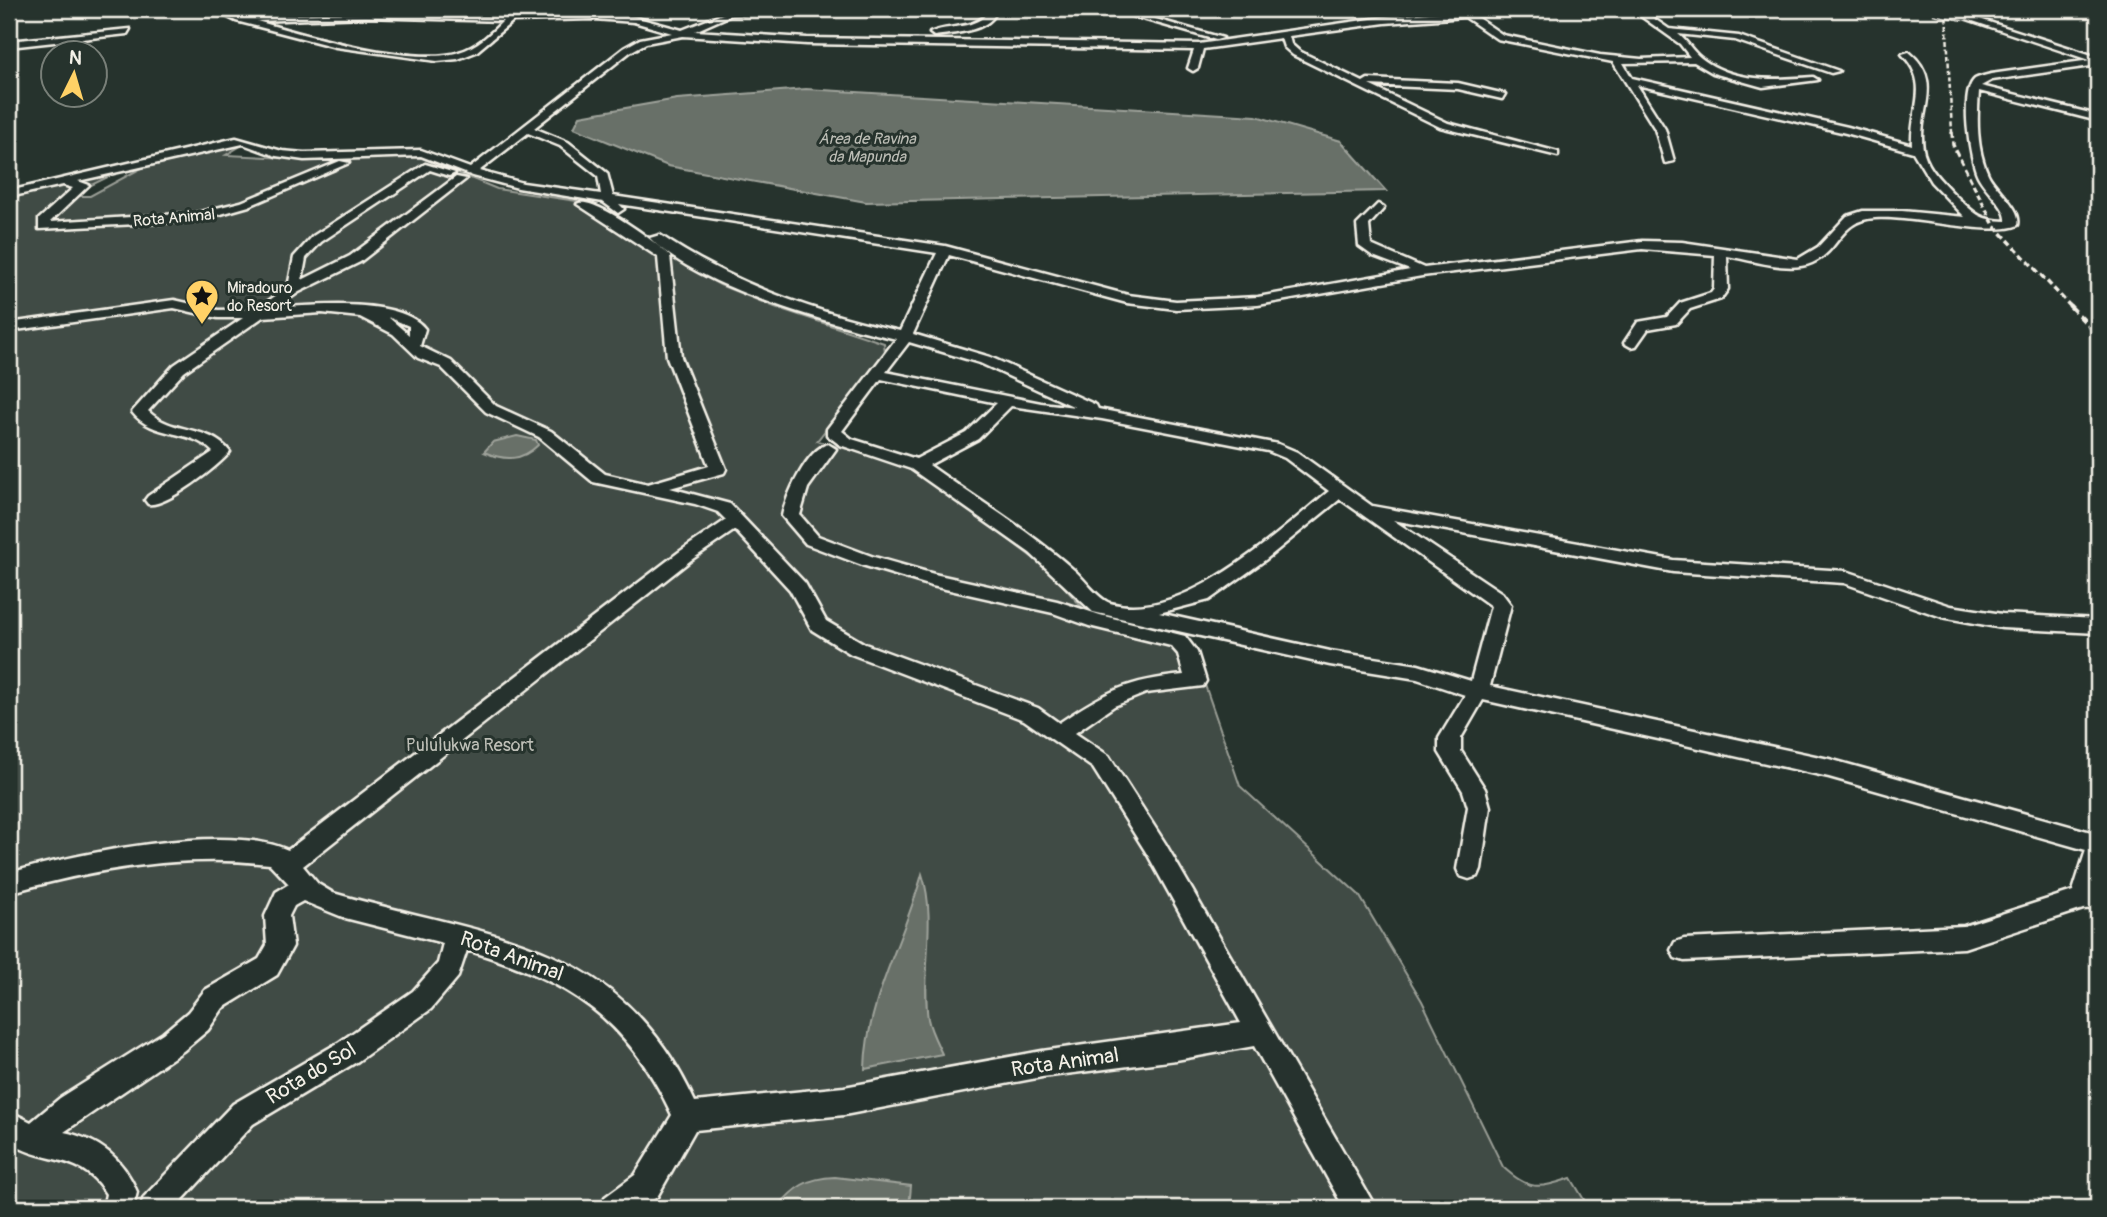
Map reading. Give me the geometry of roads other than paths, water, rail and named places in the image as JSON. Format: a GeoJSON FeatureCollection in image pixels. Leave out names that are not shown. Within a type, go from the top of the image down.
{"type":"FeatureCollection","features":[{"type":"Feature","properties":{"kind":"street"},"geometry":{"type":"LineString","coordinates":[[215,9],[239,19],[322,41],[430,58],[456,57],[493,36],[510,19]]}},
{"type":"Feature","properties":{"kind":"street"},"geometry":{"type":"LineString","coordinates":[[354,15],[366,9]]}},
{"type":"Feature","properties":{"kind":"street"},"geometry":{"type":"LineString","coordinates":[[435,18],[455,9]]}},
{"type":"Feature","properties":{"kind":"street"},"geometry":{"type":"LineString","coordinates":[[524,9],[533,18]]}},
{"type":"Feature","properties":{"kind":"street"},"geometry":{"type":"LineString","coordinates":[[154,500],[211,463],[222,452],[208,438],[168,430],[147,422],[140,412],[163,381],[181,366],[294,289],[355,259],[528,129],[627,50],[643,41],[683,33],[730,13],[815,9]]}},
{"type":"Feature","properties":{"kind":"street"},"geometry":{"type":"LineString","coordinates":[[1112,9],[1190,32],[1239,42]]}},
{"type":"Feature","properties":{"kind":"street"},"geometry":{"type":"LineString","coordinates":[[1452,9],[1464,13],[1500,37],[1618,62],[1696,60],[1740,80],[1783,84],[1813,80]]}},
{"type":"Feature","properties":{"kind":"street"},"geometry":{"type":"LineString","coordinates":[[239,19],[285,20],[354,15],[510,19],[614,18],[683,33],[793,40],[1199,47],[1284,33],[1464,13],[1542,9]]}},
{"type":"Feature","properties":{"kind":"street"},"geometry":{"type":"LineString","coordinates":[[1635,9],[1683,42],[1696,60]]}},
{"type":"Feature","properties":{"kind":"street"},"geometry":{"type":"LineString","coordinates":[[1934,9],[1964,15],[2098,61]]}},
{"type":"Feature","properties":{"kind":"street"},"geometry":{"type":"LineString","coordinates":[[889,42],[968,27],[990,17],[992,12]]}},
{"type":"Feature","properties":{"kind":"street"},"geometry":{"type":"LineString","coordinates":[[968,27],[971,42]]}},
{"type":"Feature","properties":{"kind":"street"},"geometry":{"type":"LineString","coordinates":[[9,44],[127,31]]}},
{"type":"Feature","properties":{"kind":"street"},"geometry":{"type":"LineString","coordinates":[[1666,31],[1736,38],[1834,71]]}},
{"type":"Feature","properties":{"kind":"street"},"geometry":{"type":"LineString","coordinates":[[1284,33],[1287,45],[1296,53],[1444,125],[1554,154]]}},
{"type":"Feature","properties":{"kind":"street"},"geometry":{"type":"LineString","coordinates":[[1193,68],[1199,47]]}},
{"type":"Feature","properties":{"kind":"street"},"geometry":{"type":"LineString","coordinates":[[2077,53],[2098,52]]}},
{"type":"Feature","properties":{"kind":"street"},"geometry":{"type":"LineString","coordinates":[[397,54],[440,66]]}},
{"type":"Feature","properties":{"kind":"street"},"geometry":{"type":"LineString","coordinates":[[1906,54],[1916,61],[1924,80],[1918,150],[1934,179],[1979,224]]}},
{"type":"Feature","properties":{"kind":"street"},"geometry":{"type":"LineString","coordinates":[[9,196],[184,152],[245,141],[265,151],[286,155],[319,157],[420,153],[443,158],[465,175],[608,201],[944,250],[1127,299],[1176,305],[1258,301],[1422,272],[1642,244],[1806,262],[1833,241],[1851,219],[1871,215],[1896,214],[1979,224],[2014,222],[2013,214],[1988,185],[1973,147],[1975,87],[1979,81],[1991,77],[2098,61]]}},
{"type":"Feature","properties":{"kind":"street"},"geometry":{"type":"LineString","coordinates":[[1618,62],[1659,128],[1668,148],[1670,161]]}},
{"type":"Feature","properties":{"kind":"street"},"geometry":{"type":"LineString","coordinates":[[1629,80],[1848,130],[1918,150]]}},
{"type":"Feature","properties":{"kind":"street"},"geometry":{"type":"LineString","coordinates":[[1356,82],[1458,86],[1502,96]]}},
{"type":"Feature","properties":{"kind":"street"},"geometry":{"type":"LineString","coordinates":[[1975,87],[2098,118]]}},
{"type":"Feature","properties":{"kind":"street"},"geometry":{"type":"LineString","coordinates":[[528,129],[564,144],[603,176],[608,201],[693,263],[743,286],[839,322],[905,337],[985,360],[1066,394],[1102,414]]}},
{"type":"Feature","properties":{"kind":"street","name":"Rota Animal"},"geometry":{"type":"LineString","coordinates":[[9,196],[69,184],[83,186],[43,222],[43,226],[196,217],[245,204],[330,166],[383,158],[465,175],[490,190],[592,206],[664,256],[665,290],[674,357],[718,469],[649,489]]}},
{"type":"Feature","properties":{"kind":"street"},"geometry":{"type":"LineString","coordinates":[[294,289],[300,257],[317,239],[429,166]]}},
{"type":"Feature","properties":{"kind":"street"},"geometry":{"type":"LineString","coordinates":[[1378,208],[1363,225],[1365,246],[1378,254],[1407,262],[1422,272]]}},
{"type":"Feature","properties":{"kind":"street"},"geometry":{"type":"LineString","coordinates":[[944,250],[905,337],[834,432],[846,442],[917,465],[1045,556],[1100,607],[1330,658],[1418,673],[1478,691],[1829,768],[2098,847],[2090,898],[1964,937],[1684,950]]}},
{"type":"Feature","properties":{"kind":"street"},"geometry":{"type":"LineString","coordinates":[[1631,343],[1643,324],[1671,321],[1685,306],[1716,296],[1721,289],[1721,253]]}},
{"type":"Feature","properties":{"kind":"street","name":"Rota Animal"},"geometry":{"type":"LineString","coordinates":[[9,327],[174,304],[218,314],[363,310],[408,318],[418,329],[412,347],[446,364],[491,409],[545,434],[599,478],[700,500],[724,508],[798,587],[820,625],[858,649],[1031,713],[1101,762],[1157,850],[1362,1208]]}},
{"type":"Feature","properties":{"kind":"street"},"geometry":{"type":"LineString","coordinates":[[876,374],[1007,402],[1102,414],[1272,447],[1291,454],[1366,510],[1495,597],[1501,605],[1478,691],[1450,738],[1450,752],[1474,789],[1479,807],[1469,869]]}},
{"type":"Feature","properties":{"kind":"street"},"geometry":{"type":"LineString","coordinates":[[917,465],[972,436],[1007,402]]}},
{"type":"Feature","properties":{"kind":"street"},"geometry":{"type":"LineString","coordinates":[[828,449],[808,472],[793,497],[791,516],[812,540],[932,580],[1057,607],[1096,621],[1156,634],[1178,641],[1187,652],[1196,681],[1143,686],[1107,701],[1060,733]]}},
{"type":"Feature","properties":{"kind":"street"},"geometry":{"type":"LineString","coordinates":[[1128,615],[1202,596],[1259,556],[1340,491]]}},
{"type":"Feature","properties":{"kind":"street"},"geometry":{"type":"LineString","coordinates":[[1366,510],[1673,566],[1846,577],[1949,612],[2002,621],[2098,626]]}},
{"type":"Feature","properties":{"kind":"street"},"geometry":{"type":"LineString","coordinates":[[9,883],[56,869],[217,849],[274,854],[288,864],[685,556],[737,521]]}},
{"type":"Feature","properties":{"kind":"street"},"geometry":{"type":"LineString","coordinates":[[1192,626],[1202,596]]}},
{"type":"Feature","properties":{"kind":"street","name":"Rota Animal"},"geometry":{"type":"LineString","coordinates":[[288,864],[315,896],[499,947],[572,978],[630,1023],[671,1080],[687,1117],[844,1101],[1019,1068],[1261,1032]]}},
{"type":"Feature","properties":{"kind":"street"},"geometry":{"type":"LineString","coordinates":[[20,1133],[70,1108],[173,1042],[198,1021],[215,999],[268,967],[281,946],[277,916],[285,899],[306,886]]}},
{"type":"Feature","properties":{"kind":"street","name":"Rota do Sol"},"geometry":{"type":"LineString","coordinates":[[155,1208],[243,1114],[348,1052],[422,1000],[449,969],[458,936]]}},
{"type":"Feature","properties":{"kind":"street"},"geometry":{"type":"LineString","coordinates":[[616,1208],[646,1186],[687,1117]]}},
{"type":"Feature","properties":{"kind":"street"},"geometry":{"type":"LineString","coordinates":[[20,1133],[82,1149],[110,1169],[122,1192],[118,1208]]}},
{"type":"Feature","properties":{"kind":"water","name":"Área de Ravina da Mapunda"},"geometry":{"type":"Polygon","coordinates":[[[806,89],[1256,116],[1341,141],[1386,191],[866,202],[668,166],[574,128],[580,116],[677,99],[806,89]]]}},
{"type":"Feature","properties":{"kind":"water"},"geometry":{"type":"Polygon","coordinates":[[[517,436],[536,440],[538,445],[526,454],[513,458],[484,452],[493,442],[517,436]]]}},
{"type":"Feature","properties":{"kind":"water"},"geometry":{"type":"Polygon","coordinates":[[[922,874],[929,927],[926,982],[928,1019],[942,1054],[865,1069],[867,1044],[879,995],[922,874]]]}},
{"type":"Feature","properties":{"kind":"water"},"geometry":{"type":"Polygon","coordinates":[[[835,1177],[911,1186],[909,1208],[777,1208],[789,1194],[802,1185],[817,1179],[835,1177]]]}},
{"type":"Feature","properties":{"kind":"railway"},"geometry":{"type":"LineString","coordinates":[[1946,9],[1952,133]]}},
{"type":"Feature","properties":{"kind":"railway"},"geometry":{"type":"LineString","coordinates":[[1952,132],[1953,145],[1994,225],[2071,307]]}},
{"type":"Feature","properties":{"kind":"railway"},"geometry":{"type":"LineString","coordinates":[[2069,305],[2098,335]]}},
{"type":"Feature","properties":{"kind":"place","name":"Miradouro do Resort"},"geometry":{"type":"Point","coordinates":[202,326]}},
{"type":"Feature","properties":{"kind":"park label","name":"Pululukwa Resort"},"geometry":{"type":"Point","coordinates":[470,745]}}]}
